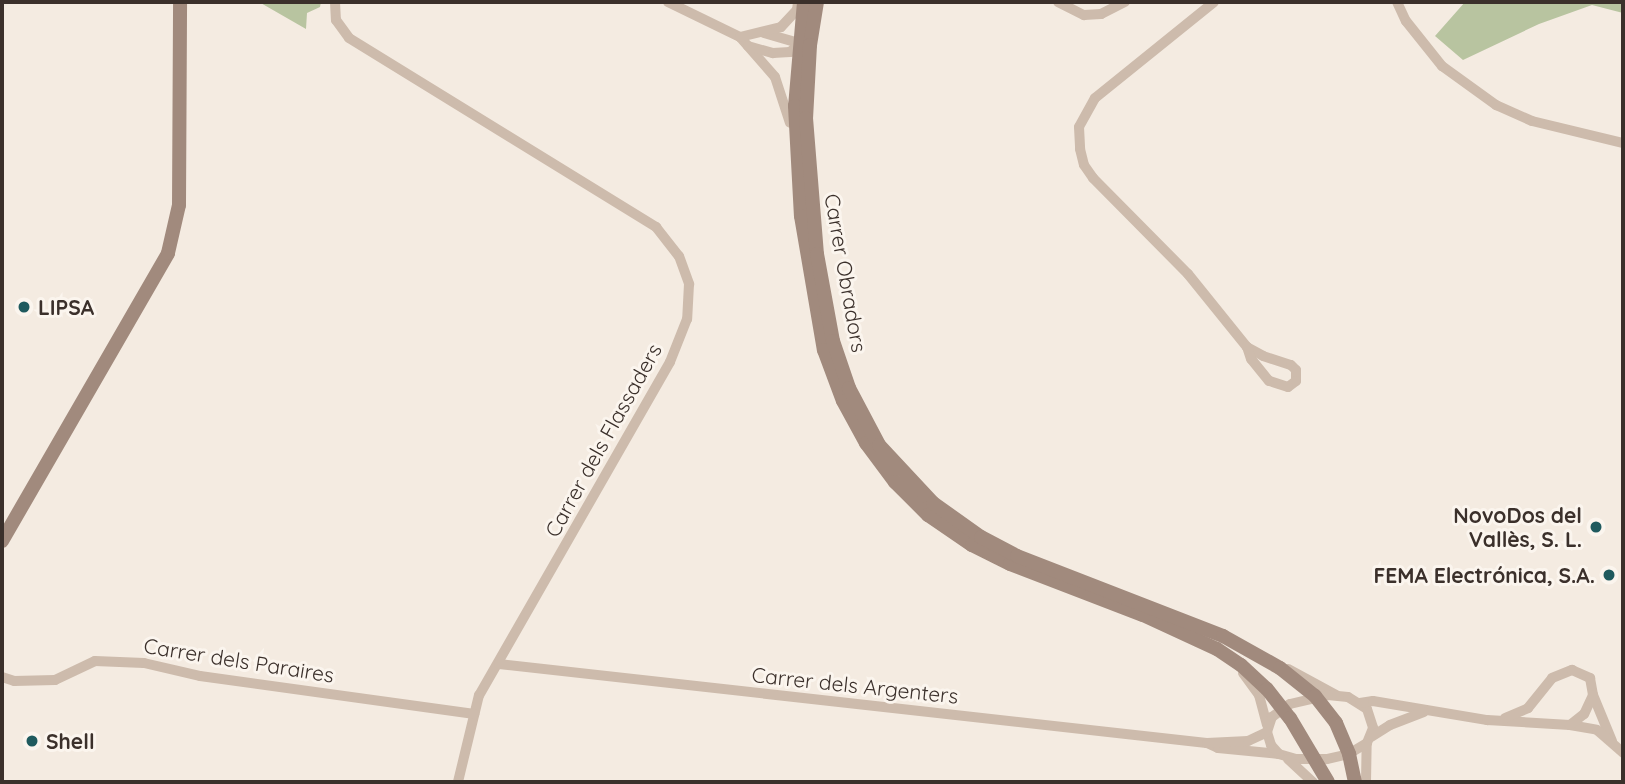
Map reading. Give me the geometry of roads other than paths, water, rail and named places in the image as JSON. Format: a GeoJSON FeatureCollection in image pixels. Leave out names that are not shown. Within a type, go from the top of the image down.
{"type":"FeatureCollection","features":[{"type":"Feature","properties":{"kind":"street"},"geometry":{"type":"LineString","coordinates":[[2,541],[168,253],[179,205],[180,2]]}},
{"type":"Feature","properties":{"kind":"street","name":"Carrer dels Flassaders"},"geometry":{"type":"LineString","coordinates":[[335,2],[336,20],[349,38],[656,227],[679,256],[689,284],[687,319],[670,362],[479,695],[459,782]]}},
{"type":"Feature","properties":{"kind":"street"},"geometry":{"type":"LineString","coordinates":[[668,2],[740,37],[775,77],[787,105],[795,151],[800,207],[824,350],[843,401],[886,471],[929,515],[972,545],[1016,566],[1223,636],[1280,668],[1315,696],[1336,723],[1349,754],[1355,782]]}},
{"type":"Feature","properties":{"kind":"street"},"geometry":{"type":"LineString","coordinates":[[740,37],[781,27],[797,10],[798,2]]}},
{"type":"Feature","properties":{"kind":"street"},"geometry":{"type":"LineString","coordinates":[[795,151],[799,47],[804,2]]}},
{"type":"Feature","properties":{"kind":"street"},"geometry":{"type":"LineString","coordinates":[[748,46],[773,52],[790,52],[799,47],[806,40],[811,2]]}},
{"type":"Feature","properties":{"kind":"street","name":"Carrer Obradors"},"geometry":{"type":"LineString","coordinates":[[817,2],[810,45],[806,130],[817,254],[838,361],[878,445],[929,499],[978,536],[1138,607]]}},
{"type":"Feature","properties":{"kind":"street"},"geometry":{"type":"LineString","coordinates":[[1058,2],[1084,15],[1101,15],[1125,2]]}},
{"type":"Feature","properties":{"kind":"street"},"geometry":{"type":"LineString","coordinates":[[1214,2],[1095,98],[1079,127],[1080,149],[1084,165],[1093,178],[1188,274],[1247,347],[1251,359],[1269,381],[1289,387],[1296,381],[1296,370],[1291,365],[1263,356],[1247,347]]}},
{"type":"Feature","properties":{"kind":"street"},"geometry":{"type":"LineString","coordinates":[[1397,2],[1406,21],[1442,66],[1496,105],[1532,121],[1623,142]]}},
{"type":"Feature","properties":{"kind":"street"},"geometry":{"type":"LineString","coordinates":[[764,33],[796,42],[799,47],[804,61],[801,119],[806,130]]}},
{"type":"Feature","properties":{"kind":"street"},"geometry":{"type":"LineString","coordinates":[[800,207],[806,215],[846,396],[876,449],[877,458]]}},
{"type":"Feature","properties":{"kind":"street"},"geometry":{"type":"LineString","coordinates":[[886,471],[896,474],[913,493],[929,499],[933,510],[945,521],[946,527]]}},
{"type":"Feature","properties":{"kind":"street"},"geometry":{"type":"LineString","coordinates":[[946,527],[953,527],[966,535],[978,536]]}},
{"type":"Feature","properties":{"kind":"street"},"geometry":{"type":"LineString","coordinates":[[1002,548],[1000,554],[1014,561],[1016,566]]}},
{"type":"Feature","properties":{"kind":"street"},"geometry":{"type":"LineString","coordinates":[[1016,566],[1050,569]]}},
{"type":"Feature","properties":{"kind":"street"},"geometry":{"type":"LineString","coordinates":[[1138,607],[1217,649],[1241,665],[1282,708],[1317,759],[1328,782]]}},
{"type":"Feature","properties":{"kind":"street","name":"Carrer dels Paraires"},"geometry":{"type":"LineString","coordinates":[[2,677],[14,681],[55,680],[95,661],[144,663],[200,676],[474,714]]}},
{"type":"Feature","properties":{"kind":"street","name":"Carrer dels Argenters"},"geometry":{"type":"LineString","coordinates":[[499,664],[1207,743],[1248,741],[1267,729]]}},
{"type":"Feature","properties":{"kind":"street"},"geometry":{"type":"LineString","coordinates":[[1241,665],[1259,695],[1271,745],[1312,782]]}},
{"type":"Feature","properties":{"kind":"street"},"geometry":{"type":"LineString","coordinates":[[1280,668],[1360,703],[1373,701],[1408,706],[1425,712],[1570,725],[1597,730],[1623,753]]}},
{"type":"Feature","properties":{"kind":"street"},"geometry":{"type":"LineString","coordinates":[[1494,720],[1528,708],[1552,678],[1572,670],[1590,678],[1593,695],[1612,742]]}},
{"type":"Feature","properties":{"kind":"street"},"geometry":{"type":"LineString","coordinates":[[1267,729],[1282,708],[1315,696],[1337,695]]}},
{"type":"Feature","properties":{"kind":"street"},"geometry":{"type":"LineString","coordinates":[[1570,725],[1584,714],[1593,695]]}},
{"type":"Feature","properties":{"kind":"street"},"geometry":{"type":"LineString","coordinates":[[1360,703],[1370,715],[1366,782]]}},
{"type":"Feature","properties":{"kind":"street"},"geometry":{"type":"LineString","coordinates":[[1349,754],[1390,725],[1425,712]]}},
{"type":"Feature","properties":{"kind":"street","name":"Carrer dels Argenters"},"geometry":{"type":"LineString","coordinates":[[1207,743],[1218,748],[1317,759],[1349,754]]}},
{"type":"Feature","properties":{"kind":"place","name":"LIPSA"},"geometry":{"type":"Point","coordinates":[24,307]}},
{"type":"Feature","properties":{"kind":"place","name":"NovoDos del Vallès, S. L."},"geometry":{"type":"Point","coordinates":[1596,527]}},
{"type":"Feature","properties":{"kind":"place","name":"FEMA Electrónica, S.A."},"geometry":{"type":"Point","coordinates":[1609,575]}},
{"type":"Feature","properties":{"kind":"place","name":"Shell"},"geometry":{"type":"Point","coordinates":[32,741]}}]}
